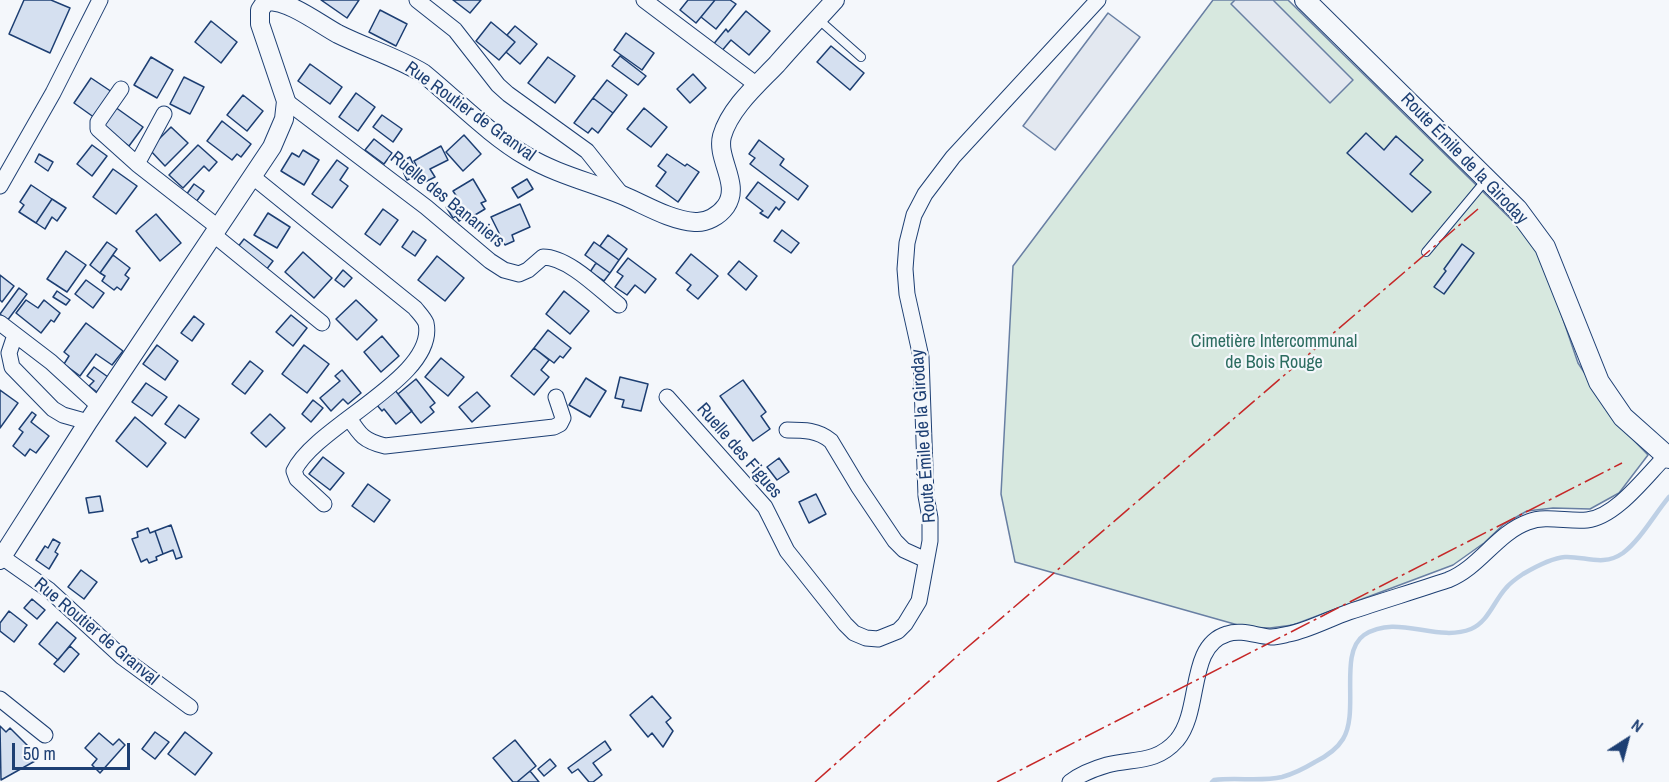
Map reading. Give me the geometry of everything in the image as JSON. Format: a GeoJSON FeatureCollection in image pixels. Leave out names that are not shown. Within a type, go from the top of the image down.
{"type":"FeatureCollection","features":[{"type":"Feature","properties":{"kind":"main road","name":"Route Émile de la Giroday"},"geometry":{"type":"LineString","coordinates":[[1305,0],[1517,209],[1545,248],[1599,382],[1623,417],[1668,457]]}},
{"type":"Feature","properties":{"kind":"street"},"geometry":{"type":"LineString","coordinates":[[0,186],[53,93],[100,0]]}},
{"type":"Feature","properties":{"kind":"street"},"geometry":{"type":"LineString","coordinates":[[417,0],[442,17],[455,30],[498,85],[508,94],[587,151],[622,195]]}},
{"type":"Feature","properties":{"kind":"street"},"geometry":{"type":"LineString","coordinates":[[644,0],[757,85]]}},
{"type":"Feature","properties":{"kind":"street","name":"Rue Routier de Granval"},"geometry":{"type":"LineString","coordinates":[[190,707],[122,657],[49,590],[1,558],[88,422],[272,147],[284,120],[286,101],[260,24],[259,3],[266,1],[283,3],[339,34],[408,64],[423,73],[526,156],[567,176],[622,195],[674,218],[697,223],[714,218],[726,206],[730,194],[730,182],[721,146],[722,137],[731,117],[757,85],[835,0]]}},
{"type":"Feature","properties":{"kind":"street","name":"Route Émile de la Giroday"},"geometry":{"type":"LineString","coordinates":[[926,560],[931,530],[926,496],[921,357],[907,294],[905,269],[907,243],[914,215],[925,194],[953,157],[1098,0]]}},
{"type":"Feature","properties":{"kind":"street"},"geometry":{"type":"LineString","coordinates":[[121,90],[98,122],[98,129],[322,323]]}},
{"type":"Feature","properties":{"kind":"street","name":"Ruelle des Bananiers"},"geometry":{"type":"LineString","coordinates":[[286,101],[426,207],[504,270],[519,274],[528,270],[543,257],[550,257],[569,266],[619,304]]}},
{"type":"Feature","properties":{"kind":"street"},"geometry":{"type":"LineString","coordinates":[[137,164],[164,114]]}},
{"type":"Feature","properties":{"kind":"street"},"geometry":{"type":"LineString","coordinates":[[253,177],[415,308],[426,321],[427,337],[412,364],[397,382],[332,430],[297,464],[294,471],[297,479],[324,504]]}},
{"type":"Feature","properties":{"kind":"street"},"geometry":{"type":"LineString","coordinates":[[0,323],[51,362],[99,406]]}},
{"type":"Feature","properties":{"kind":"street"},"geometry":{"type":"LineString","coordinates":[[15,335],[9,353],[12,367],[53,409],[63,415],[88,422]]}},
{"type":"Feature","properties":{"kind":"street"},"geometry":{"type":"LineString","coordinates":[[349,418],[359,434],[369,442],[385,446],[554,427],[560,424],[563,418],[556,397]]}},
{"type":"Feature","properties":{"kind":"street","name":"Ruelle des Figues"},"geometry":{"type":"LineString","coordinates":[[667,397],[765,507],[787,551],[854,633],[866,638],[878,639],[898,631],[905,624],[919,601],[926,560]]}},
{"type":"Feature","properties":{"kind":"street"},"geometry":{"type":"LineString","coordinates":[[787,430],[818,433],[831,441],[895,541],[904,550],[926,560]]}},
{"type":"Feature","properties":{"kind":"street"},"geometry":{"type":"LineString","coordinates":[[1070,782],[1087,771],[1108,764],[1152,758],[1165,751],[1177,740],[1186,726],[1193,705],[1198,667],[1205,651],[1214,640],[1227,633],[1273,637],[1293,633],[1389,598],[1450,579],[1464,571],[1509,533],[1527,522],[1547,519],[1587,520],[1601,517],[1615,508],[1668,457]]}},
{"type":"Feature","properties":{"kind":"street"},"geometry":{"type":"LineString","coordinates":[[0,699],[45,735]]}},
{"type":"Feature","properties":{"kind":"lane"},"geometry":{"type":"LineString","coordinates":[[818,19],[861,57]]}},
{"type":"Feature","properties":{"kind":"lane"},"geometry":{"type":"LineString","coordinates":[[1426,252],[1487,179]]}},
{"type":"Feature","properties":{"kind":"green space","name":"Cimetière Intercommunal de Bois Rouge"},"geometry":{"type":"Polygon","coordinates":[[[1213,0],[1288,0],[1526,234],[1540,256],[1578,363],[1618,424],[1648,455],[1619,493],[1590,509],[1553,508],[1527,511],[1504,524],[1484,543],[1453,565],[1293,625],[1270,628],[1245,627],[1015,562],[1001,494],[1013,266],[1213,0]]]}},
{"type":"Feature","properties":{"kind":"shaded area"},"geometry":{"type":"Polygon","coordinates":[[[1235,0],[1273,0],[1353,80],[1330,103],[1231,4],[1235,0]]]}},
{"type":"Feature","properties":{"kind":"shaded area"},"geometry":{"type":"Polygon","coordinates":[[[1108,13],[1140,37],[1055,150],[1023,126],[1108,13]]]}},
{"type":"Feature","properties":{"kind":"building"},"geometry":{"type":"Polygon","coordinates":[[[24,0],[51,0],[70,8],[50,53],[9,34],[24,0]]]}},
{"type":"Feature","properties":{"kind":"building"},"geometry":{"type":"Polygon","coordinates":[[[321,0],[359,0],[347,18],[321,0]]]}},
{"type":"Feature","properties":{"kind":"building"},"geometry":{"type":"Polygon","coordinates":[[[453,0],[481,0],[470,13],[453,0]]]}},
{"type":"Feature","properties":{"kind":"building"},"geometry":{"type":"Polygon","coordinates":[[[688,0],[715,0],[696,23],[680,10],[688,0]]]}},
{"type":"Feature","properties":{"kind":"building"},"geometry":{"type":"Polygon","coordinates":[[[715,0],[730,0],[736,4],[716,29],[701,17],[715,0]]]}},
{"type":"Feature","properties":{"kind":"building"},"geometry":{"type":"Polygon","coordinates":[[[380,10],[407,24],[396,46],[369,32],[380,10]]]}},
{"type":"Feature","properties":{"kind":"building"},"geometry":{"type":"Polygon","coordinates":[[[746,11],[770,31],[749,55],[731,40],[720,53],[712,46],[726,29],[728,32],[746,11]]]}},
{"type":"Feature","properties":{"kind":"building"},"geometry":{"type":"Polygon","coordinates":[[[211,21],[237,42],[221,63],[195,42],[211,21]]]}},
{"type":"Feature","properties":{"kind":"building"},"geometry":{"type":"Polygon","coordinates":[[[491,22],[515,42],[499,60],[476,41],[491,22]]]}},
{"type":"Feature","properties":{"kind":"building"},"geometry":{"type":"Polygon","coordinates":[[[515,26],[537,44],[520,64],[506,52],[515,42],[507,35],[515,26]]]}},
{"type":"Feature","properties":{"kind":"building"},"geometry":{"type":"Polygon","coordinates":[[[626,33],[654,53],[642,70],[614,50],[626,33]]]}},
{"type":"Feature","properties":{"kind":"building"},"geometry":{"type":"Polygon","coordinates":[[[831,46],[864,73],[850,90],[817,62],[831,46]]]}},
{"type":"Feature","properties":{"kind":"building"},"geometry":{"type":"Polygon","coordinates":[[[620,56],[646,76],[638,85],[612,66],[620,56]]]}},
{"type":"Feature","properties":{"kind":"building"},"geometry":{"type":"Polygon","coordinates":[[[151,57],[173,70],[157,98],[134,85],[151,57]]]}},
{"type":"Feature","properties":{"kind":"building"},"geometry":{"type":"Polygon","coordinates":[[[548,57],[575,76],[555,103],[528,83],[548,57]]]}},
{"type":"Feature","properties":{"kind":"building"},"geometry":{"type":"Polygon","coordinates":[[[310,64],[342,87],[330,104],[298,81],[310,64]]]}},
{"type":"Feature","properties":{"kind":"building"},"geometry":{"type":"Polygon","coordinates":[[[693,74],[706,88],[690,103],[677,89],[693,74]]]}},
{"type":"Feature","properties":{"kind":"building"},"geometry":{"type":"Polygon","coordinates":[[[184,77],[204,87],[190,114],[170,104],[184,77]]]}},
{"type":"Feature","properties":{"kind":"building"},"geometry":{"type":"Polygon","coordinates":[[[91,78],[112,92],[95,118],[74,103],[91,78]]]}},
{"type":"Feature","properties":{"kind":"building"},"geometry":{"type":"Polygon","coordinates":[[[607,80],[627,95],[613,113],[593,98],[607,80]]]}},
{"type":"Feature","properties":{"kind":"building"},"geometry":{"type":"Polygon","coordinates":[[[356,93],[375,107],[358,131],[339,117],[356,93]]]}},
{"type":"Feature","properties":{"kind":"building"},"geometry":{"type":"Polygon","coordinates":[[[243,95],[263,111],[247,131],[227,115],[243,95]]]}},
{"type":"Feature","properties":{"kind":"building"},"geometry":{"type":"Polygon","coordinates":[[[593,98],[613,113],[598,133],[592,128],[588,133],[574,123],[593,98]]]}},
{"type":"Feature","properties":{"kind":"building"},"geometry":{"type":"Polygon","coordinates":[[[115,107],[143,127],[129,146],[101,126],[115,107]]]}},
{"type":"Feature","properties":{"kind":"building"},"geometry":{"type":"Polygon","coordinates":[[[644,108],[667,127],[651,147],[627,129],[644,108]]]}},
{"type":"Feature","properties":{"kind":"building"},"geometry":{"type":"Polygon","coordinates":[[[382,115],[402,129],[393,142],[373,127],[382,115]]]}},
{"type":"Feature","properties":{"kind":"building"},"geometry":{"type":"Polygon","coordinates":[[[222,121],[251,144],[241,157],[237,154],[232,160],[207,141],[222,121]]]}},
{"type":"Feature","properties":{"kind":"building"},"geometry":{"type":"Polygon","coordinates":[[[171,127],[188,143],[165,166],[149,149],[171,127]]]}},
{"type":"Feature","properties":{"kind":"building"},"geometry":{"type":"Polygon","coordinates":[[[1366,133],[1384,150],[1396,136],[1423,160],[1410,174],[1431,192],[1412,212],[1347,153],[1366,133]]]}},
{"type":"Feature","properties":{"kind":"building"},"geometry":{"type":"Polygon","coordinates":[[[464,135],[481,154],[463,171],[446,152],[464,135]]]}},
{"type":"Feature","properties":{"kind":"building"},"geometry":{"type":"Polygon","coordinates":[[[374,139],[392,153],[384,164],[365,150],[374,139]]]}},
{"type":"Feature","properties":{"kind":"building"},"geometry":{"type":"Polygon","coordinates":[[[759,140],[784,159],[780,165],[808,186],[798,200],[750,164],[755,158],[749,154],[759,140]]]}},
{"type":"Feature","properties":{"kind":"building"},"geometry":{"type":"Polygon","coordinates":[[[92,145],[107,156],[92,176],[77,164],[92,145]]]}},
{"type":"Feature","properties":{"kind":"building"},"geometry":{"type":"Polygon","coordinates":[[[198,145],[217,162],[209,171],[204,166],[183,188],[169,175],[198,145]]]}},
{"type":"Feature","properties":{"kind":"building"},"geometry":{"type":"Polygon","coordinates":[[[441,146],[448,160],[430,169],[435,177],[425,182],[414,161],[441,146]]]}},
{"type":"Feature","properties":{"kind":"building"},"geometry":{"type":"Polygon","coordinates":[[[303,150],[319,160],[304,185],[281,171],[292,153],[299,157],[303,150]]]}},
{"type":"Feature","properties":{"kind":"building"},"geometry":{"type":"Polygon","coordinates":[[[39,154],[53,162],[48,171],[35,162],[39,154]]]}},
{"type":"Feature","properties":{"kind":"building"},"geometry":{"type":"Polygon","coordinates":[[[667,154],[699,172],[678,202],[656,186],[666,172],[658,166],[667,154]]]}},
{"type":"Feature","properties":{"kind":"building"},"geometry":{"type":"Polygon","coordinates":[[[410,157],[418,175],[407,180],[399,163],[410,157]]]}},
{"type":"Feature","properties":{"kind":"building"},"geometry":{"type":"Polygon","coordinates":[[[337,160],[348,168],[340,180],[348,186],[332,208],[312,194],[337,160]]]}},
{"type":"Feature","properties":{"kind":"building"},"geometry":{"type":"Polygon","coordinates":[[[113,169],[137,186],[116,214],[93,197],[113,169]]]}},
{"type":"Feature","properties":{"kind":"building"},"geometry":{"type":"Polygon","coordinates":[[[473,179],[486,201],[481,203],[485,209],[470,218],[468,216],[459,221],[456,216],[453,218],[446,207],[459,200],[453,191],[473,179]]]}},
{"type":"Feature","properties":{"kind":"building"},"geometry":{"type":"Polygon","coordinates":[[[527,179],[533,189],[518,198],[512,188],[527,179]]]}},
{"type":"Feature","properties":{"kind":"building"},"geometry":{"type":"Polygon","coordinates":[[[758,182],[785,202],[779,210],[776,207],[768,218],[760,213],[763,211],[746,198],[758,182]]]}},
{"type":"Feature","properties":{"kind":"building"},"geometry":{"type":"Polygon","coordinates":[[[194,184],[204,191],[196,202],[186,195],[194,184]]]}},
{"type":"Feature","properties":{"kind":"building"},"geometry":{"type":"Polygon","coordinates":[[[31,185],[52,199],[36,223],[19,212],[24,205],[20,202],[31,185]]]}},
{"type":"Feature","properties":{"kind":"building"},"geometry":{"type":"Polygon","coordinates":[[[52,199],[66,208],[57,221],[52,217],[45,229],[36,223],[52,199]]]}},
{"type":"Feature","properties":{"kind":"building"},"geometry":{"type":"Polygon","coordinates":[[[520,204],[530,227],[512,235],[514,241],[505,245],[491,217],[520,204]]]}},
{"type":"Feature","properties":{"kind":"building"},"geometry":{"type":"Polygon","coordinates":[[[383,209],[398,220],[380,245],[365,234],[383,209]]]}},
{"type":"Feature","properties":{"kind":"building"},"geometry":{"type":"Polygon","coordinates":[[[268,213],[290,227],[277,248],[254,235],[268,213]]]}},
{"type":"Feature","properties":{"kind":"building"},"geometry":{"type":"Polygon","coordinates":[[[156,214],[181,243],[160,261],[136,231],[156,214]]]}},
{"type":"Feature","properties":{"kind":"building"},"geometry":{"type":"Polygon","coordinates":[[[782,230],[799,243],[791,253],[774,241],[782,230]]]}},
{"type":"Feature","properties":{"kind":"building"},"geometry":{"type":"Polygon","coordinates":[[[413,231],[426,240],[415,256],[402,247],[413,231]]]}},
{"type":"Feature","properties":{"kind":"building"},"geometry":{"type":"Polygon","coordinates":[[[608,235],[627,249],[619,260],[600,246],[608,235]]]}},
{"type":"Feature","properties":{"kind":"building"},"geometry":{"type":"Polygon","coordinates":[[[244,239],[273,261],[266,270],[237,248],[244,239]]]}},
{"type":"Feature","properties":{"kind":"building"},"geometry":{"type":"Polygon","coordinates":[[[107,242],[117,249],[100,273],[90,265],[107,242]]]}},
{"type":"Feature","properties":{"kind":"building"},"geometry":{"type":"Polygon","coordinates":[[[594,242],[619,260],[610,273],[585,255],[594,242]]]}},
{"type":"Feature","properties":{"kind":"building"},"geometry":{"type":"Polygon","coordinates":[[[1462,244],[1474,253],[1444,294],[1434,287],[1462,244]]]}},
{"type":"Feature","properties":{"kind":"building"},"geometry":{"type":"Polygon","coordinates":[[[66,251],[86,265],[67,292],[47,279],[66,251]]]}},
{"type":"Feature","properties":{"kind":"building"},"geometry":{"type":"Polygon","coordinates":[[[303,252],[332,278],[314,298],[285,272],[303,252]]]}},
{"type":"Feature","properties":{"kind":"building"},"geometry":{"type":"Polygon","coordinates":[[[691,254],[718,276],[698,299],[687,290],[691,285],[676,273],[691,254]]]}},
{"type":"Feature","properties":{"kind":"building"},"geometry":{"type":"Polygon","coordinates":[[[113,255],[130,268],[125,275],[129,278],[121,290],[117,287],[114,290],[102,281],[105,276],[100,273],[113,255]]]}},
{"type":"Feature","properties":{"kind":"building"},"geometry":{"type":"Polygon","coordinates":[[[437,256],[464,278],[445,301],[418,280],[437,256]]]}},
{"type":"Feature","properties":{"kind":"building"},"geometry":{"type":"Polygon","coordinates":[[[628,258],[656,279],[645,293],[635,285],[627,295],[615,287],[623,276],[617,272],[628,258]]]}},
{"type":"Feature","properties":{"kind":"building"},"geometry":{"type":"Polygon","coordinates":[[[739,261],[757,276],[746,290],[728,274],[739,261]]]}},
{"type":"Feature","properties":{"kind":"building"},"geometry":{"type":"Polygon","coordinates":[[[596,263],[610,273],[604,281],[590,272],[596,263]]]}},
{"type":"Feature","properties":{"kind":"building"},"geometry":{"type":"Polygon","coordinates":[[[343,270],[352,278],[344,287],[335,280],[343,270]]]}},
{"type":"Feature","properties":{"kind":"building"},"geometry":{"type":"Polygon","coordinates":[[[0,275],[14,286],[2,302],[0,300],[0,275]]]}},
{"type":"Feature","properties":{"kind":"building"},"geometry":{"type":"Polygon","coordinates":[[[86,280],[104,293],[93,308],[75,294],[86,280]]]}},
{"type":"Feature","properties":{"kind":"building"},"geometry":{"type":"Polygon","coordinates":[[[19,288],[27,294],[7,321],[0,314],[19,288]]]}},
{"type":"Feature","properties":{"kind":"building"},"geometry":{"type":"Polygon","coordinates":[[[57,291],[70,300],[66,305],[53,297],[57,291]]]}},
{"type":"Feature","properties":{"kind":"building"},"geometry":{"type":"Polygon","coordinates":[[[564,291],[589,311],[570,334],[546,314],[564,291]]]}},
{"type":"Feature","properties":{"kind":"building"},"geometry":{"type":"Polygon","coordinates":[[[26,300],[38,308],[44,300],[60,313],[54,322],[51,320],[41,333],[16,313],[26,300]]]}},
{"type":"Feature","properties":{"kind":"building"},"geometry":{"type":"Polygon","coordinates":[[[356,300],[377,320],[357,340],[336,319],[356,300]]]}},
{"type":"Feature","properties":{"kind":"building"},"geometry":{"type":"Polygon","coordinates":[[[291,315],[307,328],[293,346],[276,332],[291,315]]]}},
{"type":"Feature","properties":{"kind":"building"},"geometry":{"type":"Polygon","coordinates":[[[194,316],[204,324],[192,341],[181,333],[194,316]]]}},
{"type":"Feature","properties":{"kind":"building"},"geometry":{"type":"Polygon","coordinates":[[[86,323],[123,351],[112,365],[96,354],[80,376],[64,364],[69,356],[64,352],[86,323]]]}},
{"type":"Feature","properties":{"kind":"building"},"geometry":{"type":"Polygon","coordinates":[[[548,330],[571,348],[563,358],[560,356],[554,363],[534,348],[548,330]]]}},
{"type":"Feature","properties":{"kind":"building"},"geometry":{"type":"Polygon","coordinates":[[[382,336],[399,356],[381,372],[364,352],[382,336]]]}},
{"type":"Feature","properties":{"kind":"building"},"geometry":{"type":"Polygon","coordinates":[[[157,345],[178,361],[165,380],[143,364],[157,345]]]}},
{"type":"Feature","properties":{"kind":"building"},"geometry":{"type":"Polygon","coordinates":[[[304,345],[329,364],[307,393],[282,374],[304,345]]]}},
{"type":"Feature","properties":{"kind":"building"},"geometry":{"type":"Polygon","coordinates":[[[534,348],[549,360],[541,370],[549,377],[534,395],[511,376],[534,348]]]}},
{"type":"Feature","properties":{"kind":"building"},"geometry":{"type":"Polygon","coordinates":[[[441,358],[464,377],[448,396],[425,377],[441,358]]]}},
{"type":"Feature","properties":{"kind":"building"},"geometry":{"type":"Polygon","coordinates":[[[250,361],[263,371],[245,394],[232,384],[250,361]]]}},
{"type":"Feature","properties":{"kind":"building"},"geometry":{"type":"Polygon","coordinates":[[[94,367],[108,377],[97,392],[89,386],[94,381],[87,376],[94,367]]]}},
{"type":"Feature","properties":{"kind":"building"},"geometry":{"type":"Polygon","coordinates":[[[342,370],[361,393],[348,404],[343,399],[331,411],[320,398],[340,381],[335,376],[342,370]]]}},
{"type":"Feature","properties":{"kind":"building"},"geometry":{"type":"Polygon","coordinates":[[[620,377],[648,384],[641,411],[622,407],[624,400],[615,398],[620,377]]]}},
{"type":"Feature","properties":{"kind":"building"},"geometry":{"type":"Polygon","coordinates":[[[586,378],[606,391],[590,417],[569,405],[586,378]]]}},
{"type":"Feature","properties":{"kind":"building"},"geometry":{"type":"Polygon","coordinates":[[[416,379],[435,403],[430,407],[434,412],[421,423],[398,394],[416,379]]]}},
{"type":"Feature","properties":{"kind":"building"},"geometry":{"type":"Polygon","coordinates":[[[743,380],[766,412],[761,416],[770,429],[753,441],[720,396],[743,380]]]}},
{"type":"Feature","properties":{"kind":"building"},"geometry":{"type":"Polygon","coordinates":[[[146,383],[167,397],[152,416],[132,402],[146,383]]]}},
{"type":"Feature","properties":{"kind":"building"},"geometry":{"type":"Polygon","coordinates":[[[394,389],[412,411],[396,424],[384,409],[382,411],[376,404],[394,389]]]}},
{"type":"Feature","properties":{"kind":"building"},"geometry":{"type":"Polygon","coordinates":[[[0,390],[18,403],[0,428],[0,390]]]}},
{"type":"Feature","properties":{"kind":"building"},"geometry":{"type":"Polygon","coordinates":[[[477,392],[490,406],[472,422],[459,407],[477,392]]]}},
{"type":"Feature","properties":{"kind":"building"},"geometry":{"type":"Polygon","coordinates":[[[313,400],[323,408],[311,422],[302,414],[313,400]]]}},
{"type":"Feature","properties":{"kind":"building"},"geometry":{"type":"Polygon","coordinates":[[[179,405],[199,419],[185,438],[165,424],[179,405]]]}},
{"type":"Feature","properties":{"kind":"building"},"geometry":{"type":"Polygon","coordinates":[[[32,412],[36,415],[31,422],[49,436],[36,453],[30,449],[25,456],[13,446],[23,432],[19,429],[32,412]]]}},
{"type":"Feature","properties":{"kind":"building"},"geometry":{"type":"Polygon","coordinates":[[[270,414],[285,428],[266,447],[251,433],[270,414]]]}},
{"type":"Feature","properties":{"kind":"building"},"geometry":{"type":"Polygon","coordinates":[[[135,417],[166,443],[147,467],[116,441],[135,417]]]}},
{"type":"Feature","properties":{"kind":"building"},"geometry":{"type":"Polygon","coordinates":[[[323,457],[344,473],[330,490],[309,474],[323,457]]]}},
{"type":"Feature","properties":{"kind":"building"},"geometry":{"type":"Polygon","coordinates":[[[779,458],[789,472],[777,480],[767,467],[779,458]]]}},
{"type":"Feature","properties":{"kind":"building"},"geometry":{"type":"Polygon","coordinates":[[[368,484],[390,500],[374,522],[352,506],[368,484]]]}},
{"type":"Feature","properties":{"kind":"building"},"geometry":{"type":"Polygon","coordinates":[[[816,494],[826,514],[809,523],[799,502],[816,494]]]}},
{"type":"Feature","properties":{"kind":"building"},"geometry":{"type":"Polygon","coordinates":[[[100,496],[103,511],[89,513],[86,498],[100,496]]]}},
{"type":"Feature","properties":{"kind":"building"},"geometry":{"type":"Polygon","coordinates":[[[171,525],[182,557],[176,559],[173,550],[163,554],[155,531],[171,525]]]}},
{"type":"Feature","properties":{"kind":"building"},"geometry":{"type":"Polygon","coordinates":[[[148,528],[150,533],[155,531],[163,554],[156,557],[157,560],[149,563],[147,559],[141,562],[132,539],[138,537],[137,532],[148,528]]]}},
{"type":"Feature","properties":{"kind":"building"},"geometry":{"type":"Polygon","coordinates":[[[53,539],[60,543],[55,552],[58,554],[49,569],[36,560],[45,546],[48,548],[53,539]]]}},
{"type":"Feature","properties":{"kind":"building"},"geometry":{"type":"Polygon","coordinates":[[[81,570],[97,582],[84,599],[68,587],[81,570]]]}},
{"type":"Feature","properties":{"kind":"building"},"geometry":{"type":"Polygon","coordinates":[[[32,599],[45,610],[37,619],[24,608],[32,599]]]}},
{"type":"Feature","properties":{"kind":"building"},"geometry":{"type":"Polygon","coordinates":[[[9,611],[27,625],[14,642],[0,631],[0,623],[9,611]]]}},
{"type":"Feature","properties":{"kind":"building"},"geometry":{"type":"Polygon","coordinates":[[[57,622],[76,638],[58,660],[39,644],[57,622]]]}},
{"type":"Feature","properties":{"kind":"building"},"geometry":{"type":"Polygon","coordinates":[[[70,646],[79,654],[64,672],[54,664],[70,646]]]}},
{"type":"Feature","properties":{"kind":"building"},"geometry":{"type":"Polygon","coordinates":[[[652,696],[671,718],[666,722],[673,731],[663,747],[652,733],[648,737],[630,715],[652,696]]]}},
{"type":"Feature","properties":{"kind":"building"},"geometry":{"type":"Polygon","coordinates":[[[0,726],[6,732],[10,728],[28,746],[24,750],[35,761],[1,780],[0,726]]]}},
{"type":"Feature","properties":{"kind":"building"},"geometry":{"type":"Polygon","coordinates":[[[155,732],[169,742],[155,759],[142,749],[155,732]]]}},
{"type":"Feature","properties":{"kind":"building"},"geometry":{"type":"Polygon","coordinates":[[[185,732],[212,753],[195,775],[168,754],[185,732]]]}},
{"type":"Feature","properties":{"kind":"building"},"geometry":{"type":"Polygon","coordinates":[[[99,733],[113,745],[119,739],[125,745],[100,773],[92,765],[97,759],[85,748],[99,733]]]}},
{"type":"Feature","properties":{"kind":"building"},"geometry":{"type":"Polygon","coordinates":[[[515,740],[536,766],[517,782],[513,782],[493,758],[515,740]]]}},
{"type":"Feature","properties":{"kind":"building"},"geometry":{"type":"Polygon","coordinates":[[[605,741],[611,750],[593,763],[602,775],[593,782],[589,782],[578,769],[572,773],[568,768],[605,741]]]}},
{"type":"Feature","properties":{"kind":"building"},"geometry":{"type":"Polygon","coordinates":[[[550,759],[556,766],[544,776],[538,769],[550,759]]]}},
{"type":"Feature","properties":{"kind":"building"},"geometry":{"type":"Polygon","coordinates":[[[530,771],[539,782],[517,782],[530,771]]]}},
{"type":"Feature","properties":{"kind":"waterway"},"geometry":{"type":"LineString","coordinates":[[1212,782],[1223,779],[1282,777],[1319,760],[1338,746],[1348,728],[1352,655],[1356,644],[1364,635],[1377,629],[1390,627],[1444,633],[1471,629],[1482,621],[1510,584],[1538,566],[1565,557],[1601,560],[1623,553],[1642,534],[1669,497]]}},
{"type":"Feature","properties":{"kind":"power"},"geometry":{"type":"LineString","coordinates":[[815,782],[963,651],[1478,209]]}},
{"type":"Feature","properties":{"kind":"power"},"geometry":{"type":"LineString","coordinates":[[997,782],[1622,463]]}}]}
